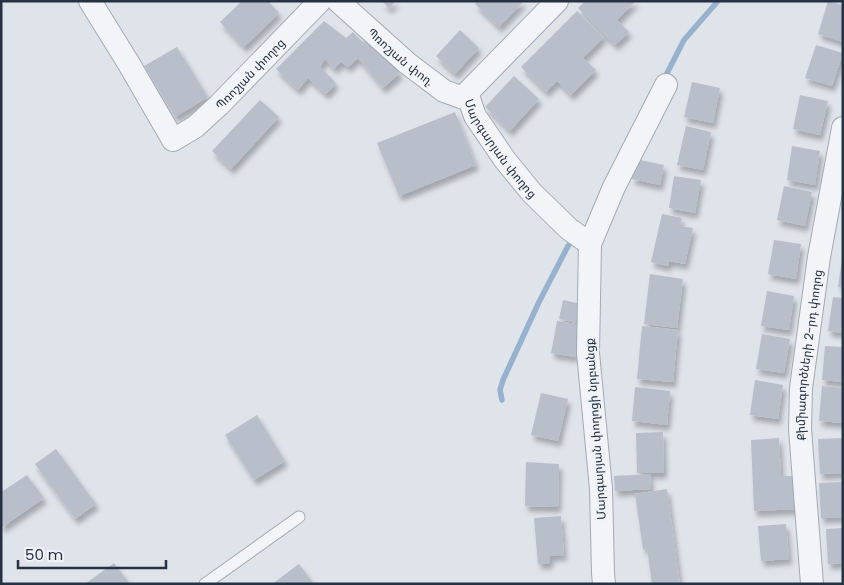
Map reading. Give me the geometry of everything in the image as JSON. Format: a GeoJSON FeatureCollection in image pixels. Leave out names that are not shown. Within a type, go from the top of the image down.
{"type":"FeatureCollection","features":[{"type":"Feature","properties":{"kind":"street","name":"Պռոշյան փողոց"},"geometry":{"type":"LineString","coordinates":[[90,1],[173,140],[195,128],[320,1]]}},
{"type":"Feature","properties":{"kind":"street","name":"Պռոշյան փող."},"geometry":{"type":"LineString","coordinates":[[338,1],[407,63],[444,92],[470,100]]}},
{"type":"Feature","properties":{"kind":"street","name":"Մարգարյան փողոց"},"geometry":{"type":"LineString","coordinates":[[556,1],[467,93],[474,116],[532,194],[569,228],[590,244]]}},
{"type":"Feature","properties":{"kind":"street"},"geometry":{"type":"LineString","coordinates":[[590,244],[614,187],[666,85]]}},
{"type":"Feature","properties":{"kind":"street","name":"Քիմիագործների 2-րդ փողոց"},"geometry":{"type":"LineString","coordinates":[[812,584],[800,429],[801,388],[819,257],[843,128]]}},
{"type":"Feature","properties":{"kind":"street","name":"Մարգարյան փողոցի նրբանցք"},"geometry":{"type":"LineString","coordinates":[[590,244],[588,353],[601,489],[604,584]]}},
{"type":"Feature","properties":{"kind":"lane"},"geometry":{"type":"LineString","coordinates":[[205,584],[299,517]]}},
{"type":"Feature","properties":{"kind":"building"},"geometry":{"type":"Polygon","coordinates":[[[242,1],[268,1],[279,13],[244,47],[220,22],[242,1]]]}},
{"type":"Feature","properties":{"kind":"building"},"geometry":{"type":"Polygon","coordinates":[[[382,1],[396,1],[389,8],[382,1]]]}},
{"type":"Feature","properties":{"kind":"building"},"geometry":{"type":"Polygon","coordinates":[[[478,1],[524,1],[499,27],[475,4],[478,1]]]}},
{"type":"Feature","properties":{"kind":"building"},"geometry":{"type":"Polygon","coordinates":[[[585,1],[636,1],[617,20],[629,32],[615,45],[578,8],[585,1]]]}},
{"type":"Feature","properties":{"kind":"building"},"geometry":{"type":"Polygon","coordinates":[[[828,1],[843,5],[843,42],[818,34],[828,1]]]}},
{"type":"Feature","properties":{"kind":"building"},"geometry":{"type":"Polygon","coordinates":[[[577,11],[604,37],[583,58],[596,70],[571,95],[557,81],[546,92],[521,67],[577,11]]]}},
{"type":"Feature","properties":{"kind":"building"},"geometry":{"type":"Polygon","coordinates":[[[324,21],[346,38],[353,32],[363,42],[369,37],[400,73],[383,88],[358,58],[348,67],[341,62],[334,69],[325,59],[320,67],[336,83],[326,94],[308,78],[298,90],[276,69],[324,21]]]}},
{"type":"Feature","properties":{"kind":"building"},"geometry":{"type":"Polygon","coordinates":[[[460,30],[479,48],[455,74],[436,56],[460,30]]]}},
{"type":"Feature","properties":{"kind":"building"},"geometry":{"type":"Polygon","coordinates":[[[816,45],[843,53],[832,86],[805,78],[816,45]]]}},
{"type":"Feature","properties":{"kind":"building"},"geometry":{"type":"Polygon","coordinates":[[[177,47],[208,97],[175,117],[144,66],[177,47]]]}},
{"type":"Feature","properties":{"kind":"building"},"geometry":{"type":"Polygon","coordinates":[[[514,76],[539,99],[510,131],[485,107],[514,76]]]}},
{"type":"Feature","properties":{"kind":"building"},"geometry":{"type":"Polygon","coordinates":[[[692,82],[720,88],[713,123],[684,117],[692,82]]]}},
{"type":"Feature","properties":{"kind":"building"},"geometry":{"type":"Polygon","coordinates":[[[800,95],[828,101],[820,135],[793,129],[800,95]]]}},
{"type":"Feature","properties":{"kind":"building"},"geometry":{"type":"Polygon","coordinates":[[[260,100],[279,117],[231,169],[212,151],[260,100]]]}},
{"type":"Feature","properties":{"kind":"building"},"geometry":{"type":"Polygon","coordinates":[[[455,112],[476,165],[399,196],[377,143],[455,112]]]}},
{"type":"Feature","properties":{"kind":"building"},"geometry":{"type":"Polygon","coordinates":[[[686,126],[711,132],[703,170],[677,165],[686,126]]]}},
{"type":"Feature","properties":{"kind":"building"},"geometry":{"type":"Polygon","coordinates":[[[792,146],[820,151],[815,185],[787,180],[792,146]]]}},
{"type":"Feature","properties":{"kind":"building"},"geometry":{"type":"Polygon","coordinates":[[[636,159],[664,165],[660,185],[632,179],[636,159]]]}},
{"type":"Feature","properties":{"kind":"building"},"geometry":{"type":"Polygon","coordinates":[[[674,176],[701,180],[695,213],[669,208],[674,176]]]}},
{"type":"Feature","properties":{"kind":"building"},"geometry":{"type":"Polygon","coordinates":[[[784,186],[812,192],[805,226],[777,220],[784,186]]]}},
{"type":"Feature","properties":{"kind":"building"},"geometry":{"type":"Polygon","coordinates":[[[662,214],[682,218],[680,226],[693,228],[685,264],[669,261],[668,266],[651,262],[662,214]]]}},
{"type":"Feature","properties":{"kind":"building"},"geometry":{"type":"Polygon","coordinates":[[[774,240],[801,244],[796,279],[768,274],[774,240]]]}},
{"type":"Feature","properties":{"kind":"building"},"geometry":{"type":"Polygon","coordinates":[[[843,259],[843,288],[838,287],[843,259]]]}},
{"type":"Feature","properties":{"kind":"building"},"geometry":{"type":"Polygon","coordinates":[[[650,274],[683,279],[677,328],[644,324],[650,274]]]}},
{"type":"Feature","properties":{"kind":"building"},"geometry":{"type":"Polygon","coordinates":[[[767,291],[794,296],[789,330],[761,326],[767,291]]]}},
{"type":"Feature","properties":{"kind":"building"},"geometry":{"type":"Polygon","coordinates":[[[833,297],[843,298],[843,333],[828,331],[833,297]]]}},
{"type":"Feature","properties":{"kind":"building"},"geometry":{"type":"Polygon","coordinates":[[[563,300],[581,304],[577,323],[559,319],[563,300]]]}},
{"type":"Feature","properties":{"kind":"building"},"geometry":{"type":"Polygon","coordinates":[[[557,321],[581,325],[575,357],[551,353],[557,321]]]}},
{"type":"Feature","properties":{"kind":"building"},"geometry":{"type":"Polygon","coordinates":[[[642,326],[678,330],[673,382],[637,379],[642,326]]]}},
{"type":"Feature","properties":{"kind":"building"},"geometry":{"type":"Polygon","coordinates":[[[762,334],[790,339],[784,373],[756,369],[762,334]]]}},
{"type":"Feature","properties":{"kind":"building"},"geometry":{"type":"Polygon","coordinates":[[[825,346],[843,347],[843,382],[822,380],[825,346]]]}},
{"type":"Feature","properties":{"kind":"building"},"geometry":{"type":"Polygon","coordinates":[[[755,380],[783,385],[778,419],[750,415],[755,380]]]}},
{"type":"Feature","properties":{"kind":"building"},"geometry":{"type":"Polygon","coordinates":[[[822,386],[843,388],[843,423],[819,421],[822,386]]]}},
{"type":"Feature","properties":{"kind":"building"},"geometry":{"type":"Polygon","coordinates":[[[635,387],[670,391],[667,425],[632,421],[635,387]]]}},
{"type":"Feature","properties":{"kind":"building"},"geometry":{"type":"Polygon","coordinates":[[[541,393],[568,399],[558,441],[531,435],[541,393]]]}},
{"type":"Feature","properties":{"kind":"building"},"geometry":{"type":"Polygon","coordinates":[[[257,415],[285,461],[254,480],[225,435],[257,415]]]}},
{"type":"Feature","properties":{"kind":"building"},"geometry":{"type":"Polygon","coordinates":[[[663,432],[664,473],[637,473],[636,433],[663,432]]]}},
{"type":"Feature","properties":{"kind":"building"},"geometry":{"type":"Polygon","coordinates":[[[779,438],[781,476],[798,476],[800,509],[754,511],[751,440],[779,438]]]}},
{"type":"Feature","properties":{"kind":"building"},"geometry":{"type":"Polygon","coordinates":[[[843,438],[843,473],[820,474],[818,439],[843,438]]]}},
{"type":"Feature","properties":{"kind":"building"},"geometry":{"type":"Polygon","coordinates":[[[56,449],[96,504],[75,519],[35,464],[56,449]]]}},
{"type":"Feature","properties":{"kind":"building"},"geometry":{"type":"Polygon","coordinates":[[[526,462],[559,464],[558,507],[525,506],[526,462]]]}},
{"type":"Feature","properties":{"kind":"building"},"geometry":{"type":"Polygon","coordinates":[[[650,474],[651,489],[615,491],[614,476],[650,474]]]}},
{"type":"Feature","properties":{"kind":"building"},"geometry":{"type":"Polygon","coordinates":[[[27,475],[44,498],[1,528],[1,488],[3,491],[27,475]]]}},
{"type":"Feature","properties":{"kind":"building"},"geometry":{"type":"Polygon","coordinates":[[[843,482],[843,517],[821,518],[819,483],[843,482]]]}},
{"type":"Feature","properties":{"kind":"building"},"geometry":{"type":"Polygon","coordinates":[[[667,489],[680,584],[652,584],[647,548],[643,549],[635,494],[667,489]]]}},
{"type":"Feature","properties":{"kind":"building"},"geometry":{"type":"Polygon","coordinates":[[[561,516],[564,555],[550,556],[550,563],[538,564],[534,518],[561,516]]]}},
{"type":"Feature","properties":{"kind":"building"},"geometry":{"type":"Polygon","coordinates":[[[786,524],[789,559],[761,561],[758,526],[786,524]]]}},
{"type":"Feature","properties":{"kind":"building"},"geometry":{"type":"Polygon","coordinates":[[[843,528],[843,563],[828,564],[826,529],[843,528]]]}},
{"type":"Feature","properties":{"kind":"building"},"geometry":{"type":"Polygon","coordinates":[[[114,563],[130,584],[85,584],[114,563]]]}},
{"type":"Feature","properties":{"kind":"building"},"geometry":{"type":"Polygon","coordinates":[[[299,564],[314,584],[272,584],[299,564]]]}},
{"type":"Feature","properties":{"kind":"waterway"},"geometry":{"type":"LineString","coordinates":[[663,81],[684,40],[718,1]]}},
{"type":"Feature","properties":{"kind":"waterway"},"geometry":{"type":"LineString","coordinates":[[502,400],[500,390],[503,380],[539,302],[568,246],[574,239]]}}]}
